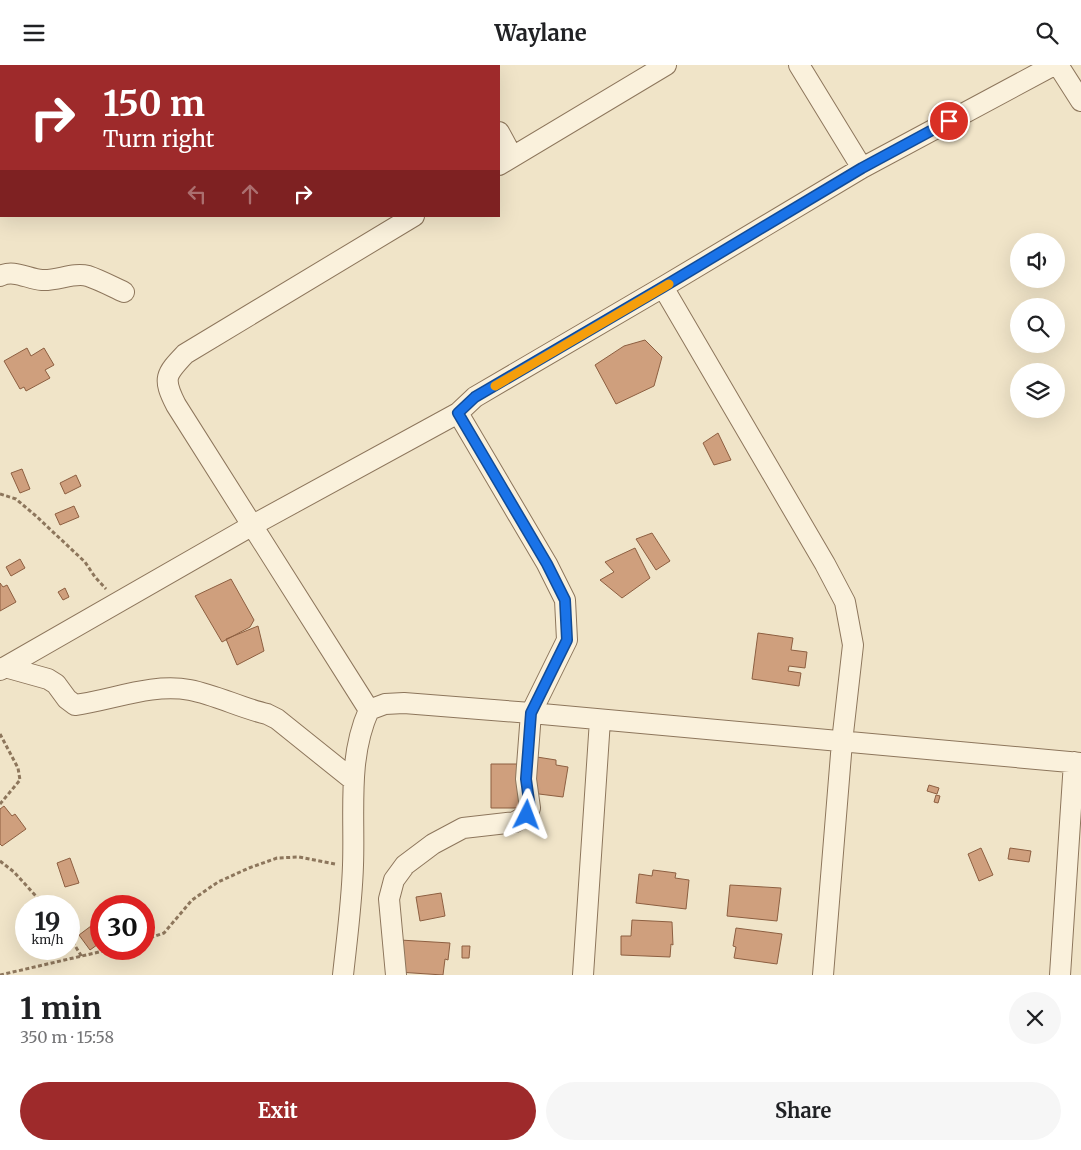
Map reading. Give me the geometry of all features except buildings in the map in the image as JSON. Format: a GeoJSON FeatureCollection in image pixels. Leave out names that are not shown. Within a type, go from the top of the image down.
{"type":"FeatureCollection","features":[{"type":"Feature","properties":{"kind":"street"},"geometry":{"type":"LineString","coordinates":[[500,136],[506,160],[666,65]]}},
{"type":"Feature","properties":{"kind":"street"},"geometry":{"type":"LineString","coordinates":[[799,65],[862,168]]}},
{"type":"Feature","properties":{"kind":"street"},"geometry":{"type":"LineString","coordinates":[[3,669],[254,525],[458,413],[475,397],[862,168],[1054,65]]}},
{"type":"Feature","properties":{"kind":"street"},"geometry":{"type":"LineString","coordinates":[[1058,65],[1081,101]]}},
{"type":"Feature","properties":{"kind":"street"},"geometry":{"type":"LineString","coordinates":[[369,710],[172,397],[168,389],[169,371],[185,354],[412,217]]}},
{"type":"Feature","properties":{"kind":"street"},"geometry":{"type":"LineString","coordinates":[[0,276],[16,273],[40,280],[54,280],[72,275],[87,276],[124,292]]}},
{"type":"Feature","properties":{"kind":"street"},"geometry":{"type":"LineString","coordinates":[[663,287],[825,564],[845,602],[853,645],[842,742],[823,975]]}},
{"type":"Feature","properties":{"kind":"street"},"geometry":{"type":"LineString","coordinates":[[396,975],[389,899],[394,880],[412,859],[433,844],[463,828],[515,822],[527,815],[530,808],[526,779],[531,713],[567,640],[565,600],[547,564],[458,413]]}},
{"type":"Feature","properties":{"kind":"street"},"geometry":{"type":"LineString","coordinates":[[3,669],[48,679],[56,684],[67,699],[75,705],[140,691],[172,688],[190,690],[267,713],[353,780]]}},
{"type":"Feature","properties":{"kind":"street"},"geometry":{"type":"LineString","coordinates":[[343,975],[353,865],[353,780],[363,723],[369,710],[385,704],[404,703],[1077,763],[1060,975]]}},
{"type":"Feature","properties":{"kind":"street"},"geometry":{"type":"LineString","coordinates":[[583,975],[600,720]]}},
{"type":"Feature","properties":{"kind":"path"},"geometry":{"type":"LineString","coordinates":[[0,494],[16,499],[36,515],[85,562],[95,577],[119,602]]}},
{"type":"Feature","properties":{"kind":"path"},"geometry":{"type":"LineString","coordinates":[[0,734],[18,768],[20,780],[0,804]]}},
{"type":"Feature","properties":{"kind":"path"},"geometry":{"type":"LineString","coordinates":[[155,936],[164,933],[192,900],[218,882],[278,857],[300,857],[324,863],[353,865]]}},
{"type":"Feature","properties":{"kind":"path"},"geometry":{"type":"LineString","coordinates":[[0,861],[14,872],[35,895]]}},
{"type":"Feature","properties":{"kind":"path"},"geometry":{"type":"LineString","coordinates":[[0,975],[90,955]]}},
{"type":"Feature","properties":{"kind":"slow traffic"},"geometry":{"type":"LineString","coordinates":[[495,386],[669,284]]}},
{"type":"Feature","properties":{"kind":"route"},"geometry":{"type":"LineString","coordinates":[[527,815],[530,808],[526,779],[531,713],[567,640],[565,600],[547,564],[458,413],[475,397],[862,168],[949,121]]}}]}
